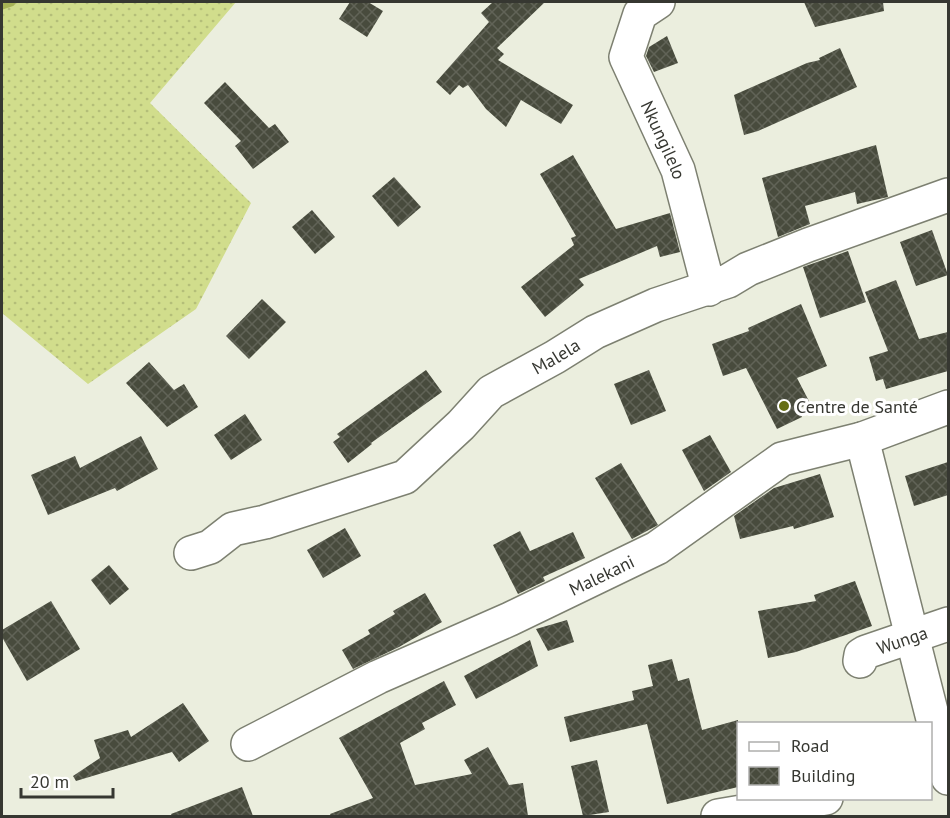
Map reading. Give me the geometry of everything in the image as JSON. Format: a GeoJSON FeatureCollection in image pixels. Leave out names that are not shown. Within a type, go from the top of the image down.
{"type":"FeatureCollection","features":[{"type":"Feature","properties":{"kind":"street","name":"Nkungilelo"},"geometry":{"type":"LineString","coordinates":[[657,2],[640,14],[626,57],[678,170],[709,289]]}},
{"type":"Feature","properties":{"kind":"street","name":"Malela"},"geometry":{"type":"LineString","coordinates":[[191,553],[210,547],[233,529],[265,522],[405,477],[462,425],[491,392],[595,332],[656,305],[709,289],[748,269],[798,249],[948,195]]}},
{"type":"Feature","properties":{"kind":"street","name":"Malekani"},"geometry":{"type":"LineString","coordinates":[[248,744],[378,677],[530,609],[657,548],[782,459],[862,439],[948,407]]}},
{"type":"Feature","properties":{"kind":"street"},"geometry":{"type":"LineString","coordinates":[[862,439],[914,637],[948,779],[932,782]]}},
{"type":"Feature","properties":{"kind":"street","name":"Wunga"},"geometry":{"type":"LineString","coordinates":[[860,661],[861,655],[866,652],[948,624]]}},
{"type":"Feature","properties":{"kind":"street"},"geometry":{"type":"LineString","coordinates":[[718,816],[777,811],[818,800]]}},
{"type":"Feature","properties":{"kind":"green space"},"geometry":{"type":"Polygon","coordinates":[[[2,2],[236,2],[150,103],[251,203],[196,309],[88,384],[2,313],[2,2]]]}},
{"type":"Feature","properties":{"kind":"building"},"geometry":{"type":"Polygon","coordinates":[[[350,2],[368,2],[383,11],[367,37],[339,19],[350,2]]]}},
{"type":"Feature","properties":{"kind":"building"},"geometry":{"type":"Polygon","coordinates":[[[493,2],[545,2],[497,48],[504,54],[498,60],[573,105],[561,124],[521,100],[506,127],[486,109],[468,85],[463,88],[459,85],[450,95],[436,82],[489,22],[481,13],[493,2]]]}},
{"type":"Feature","properties":{"kind":"building"},"geometry":{"type":"Polygon","coordinates":[[[804,2],[883,2],[884,11],[815,27],[804,2]]]}},
{"type":"Feature","properties":{"kind":"building"},"geometry":{"type":"Polygon","coordinates":[[[667,36],[678,63],[654,72],[646,56],[649,47],[667,36]]]}},
{"type":"Feature","properties":{"kind":"building"},"geometry":{"type":"Polygon","coordinates":[[[840,48],[857,87],[744,135],[734,95],[807,63],[820,60],[819,58],[840,48]]]}},
{"type":"Feature","properties":{"kind":"building"},"geometry":{"type":"Polygon","coordinates":[[[225,82],[269,128],[275,124],[289,142],[253,169],[235,146],[241,141],[204,103],[225,82]]]}},
{"type":"Feature","properties":{"kind":"building"},"geometry":{"type":"Polygon","coordinates":[[[876,145],[888,197],[857,204],[855,192],[805,206],[810,224],[778,237],[762,178],[876,145]]]}},
{"type":"Feature","properties":{"kind":"building"},"geometry":{"type":"Polygon","coordinates":[[[573,155],[616,229],[670,213],[680,252],[660,257],[657,246],[579,279],[584,285],[545,317],[521,287],[574,245],[571,238],[576,236],[540,174],[573,155]]]}},
{"type":"Feature","properties":{"kind":"building"},"geometry":{"type":"Polygon","coordinates":[[[394,177],[421,207],[398,227],[372,196],[394,177]]]}},
{"type":"Feature","properties":{"kind":"building"},"geometry":{"type":"Polygon","coordinates":[[[312,210],[335,237],[315,254],[292,227],[312,210]]]}},
{"type":"Feature","properties":{"kind":"building"},"geometry":{"type":"Polygon","coordinates":[[[932,230],[948,275],[916,286],[900,242],[932,230]]]}},
{"type":"Feature","properties":{"kind":"building"},"geometry":{"type":"Polygon","coordinates":[[[848,251],[866,302],[820,318],[803,267],[848,251]]]}},
{"type":"Feature","properties":{"kind":"building"},"geometry":{"type":"Polygon","coordinates":[[[896,280],[919,339],[948,332],[948,371],[886,389],[883,379],[876,381],[869,357],[888,351],[865,292],[896,280]]]}},
{"type":"Feature","properties":{"kind":"building"},"geometry":{"type":"Polygon","coordinates":[[[262,299],[286,322],[249,359],[226,336],[262,299]]]}},
{"type":"Feature","properties":{"kind":"building"},"geometry":{"type":"Polygon","coordinates":[[[801,304],[827,366],[797,378],[810,403],[798,409],[802,417],[777,429],[746,368],[723,376],[712,344],[749,331],[748,328],[801,304]]]}},
{"type":"Feature","properties":{"kind":"building"},"geometry":{"type":"Polygon","coordinates":[[[149,362],[174,390],[184,384],[198,407],[167,427],[126,383],[149,362]]]}},
{"type":"Feature","properties":{"kind":"building"},"geometry":{"type":"Polygon","coordinates":[[[426,370],[442,392],[371,443],[348,463],[333,442],[340,437],[337,434],[426,370]]]}},
{"type":"Feature","properties":{"kind":"building"},"geometry":{"type":"Polygon","coordinates":[[[649,370],[666,411],[631,425],[614,384],[649,370]]]}},
{"type":"Feature","properties":{"kind":"building"},"geometry":{"type":"Polygon","coordinates":[[[245,414],[262,440],[231,460],[214,435],[245,414]]]}},
{"type":"Feature","properties":{"kind":"building"},"geometry":{"type":"Polygon","coordinates":[[[710,435],[731,472],[704,491],[682,450],[710,435]]]}},
{"type":"Feature","properties":{"kind":"building"},"geometry":{"type":"Polygon","coordinates":[[[141,436],[158,469],[117,491],[115,488],[48,515],[31,475],[75,456],[80,468],[141,436]]]}},
{"type":"Feature","properties":{"kind":"building"},"geometry":{"type":"Polygon","coordinates":[[[948,462],[948,495],[914,506],[905,476],[948,462]]]}},
{"type":"Feature","properties":{"kind":"building"},"geometry":{"type":"Polygon","coordinates":[[[621,463],[658,525],[632,539],[595,478],[621,463]]]}},
{"type":"Feature","properties":{"kind":"building"},"geometry":{"type":"Polygon","coordinates":[[[820,474],[834,517],[794,529],[793,526],[740,539],[734,516],[774,488],[820,474]]]}},
{"type":"Feature","properties":{"kind":"building"},"geometry":{"type":"Polygon","coordinates":[[[345,528],[361,556],[323,578],[307,550],[345,528]]]}},
{"type":"Feature","properties":{"kind":"building"},"geometry":{"type":"Polygon","coordinates":[[[520,531],[530,551],[573,532],[585,558],[543,577],[545,581],[518,594],[493,545],[520,531]]]}},
{"type":"Feature","properties":{"kind":"building"},"geometry":{"type":"Polygon","coordinates":[[[109,565],[129,589],[110,605],[91,580],[109,565]]]}},
{"type":"Feature","properties":{"kind":"building"},"geometry":{"type":"Polygon","coordinates":[[[855,581],[872,626],[796,652],[768,658],[758,611],[816,601],[814,595],[855,581]]]}},
{"type":"Feature","properties":{"kind":"building"},"geometry":{"type":"Polygon","coordinates":[[[425,593],[442,622],[399,647],[353,669],[342,650],[370,634],[368,630],[395,614],[393,611],[425,593]]]}},
{"type":"Feature","properties":{"kind":"building"},"geometry":{"type":"Polygon","coordinates":[[[51,601],[80,649],[27,681],[2,637],[2,630],[51,601]]]}},
{"type":"Feature","properties":{"kind":"building"},"geometry":{"type":"Polygon","coordinates":[[[567,620],[574,642],[548,651],[536,629],[567,620]]]}},
{"type":"Feature","properties":{"kind":"building"},"geometry":{"type":"Polygon","coordinates":[[[530,640],[538,666],[476,699],[464,676],[530,640]]]}},
{"type":"Feature","properties":{"kind":"building"},"geometry":{"type":"Polygon","coordinates":[[[672,659],[678,681],[689,678],[702,730],[738,720],[737,787],[667,804],[647,724],[570,742],[564,717],[634,700],[632,691],[653,686],[648,665],[672,659]]]}},
{"type":"Feature","properties":{"kind":"building"},"geometry":{"type":"Polygon","coordinates":[[[444,681],[456,705],[422,723],[425,729],[400,743],[415,785],[472,774],[464,760],[488,747],[509,785],[523,783],[528,816],[331,816],[330,814],[373,798],[339,738],[444,681]]]}},
{"type":"Feature","properties":{"kind":"building"},"geometry":{"type":"Polygon","coordinates":[[[183,703],[209,741],[179,762],[172,752],[76,781],[73,776],[100,758],[94,740],[128,730],[131,737],[183,703]]]}},
{"type":"Feature","properties":{"kind":"building"},"geometry":{"type":"Polygon","coordinates":[[[597,760],[609,812],[583,816],[571,766],[597,760]]]}},
{"type":"Feature","properties":{"kind":"building"},"geometry":{"type":"Polygon","coordinates":[[[242,787],[253,816],[172,816],[171,814],[242,787]]]}},
{"type":"Feature","properties":{"kind":"waterway"},"geometry":{"type":"LineString","coordinates":[[2,5],[11,2]]}},
{"type":"Feature","properties":{"kind":"place","name":"Centre de Santé"},"geometry":{"type":"Point","coordinates":[784,406]}}]}
